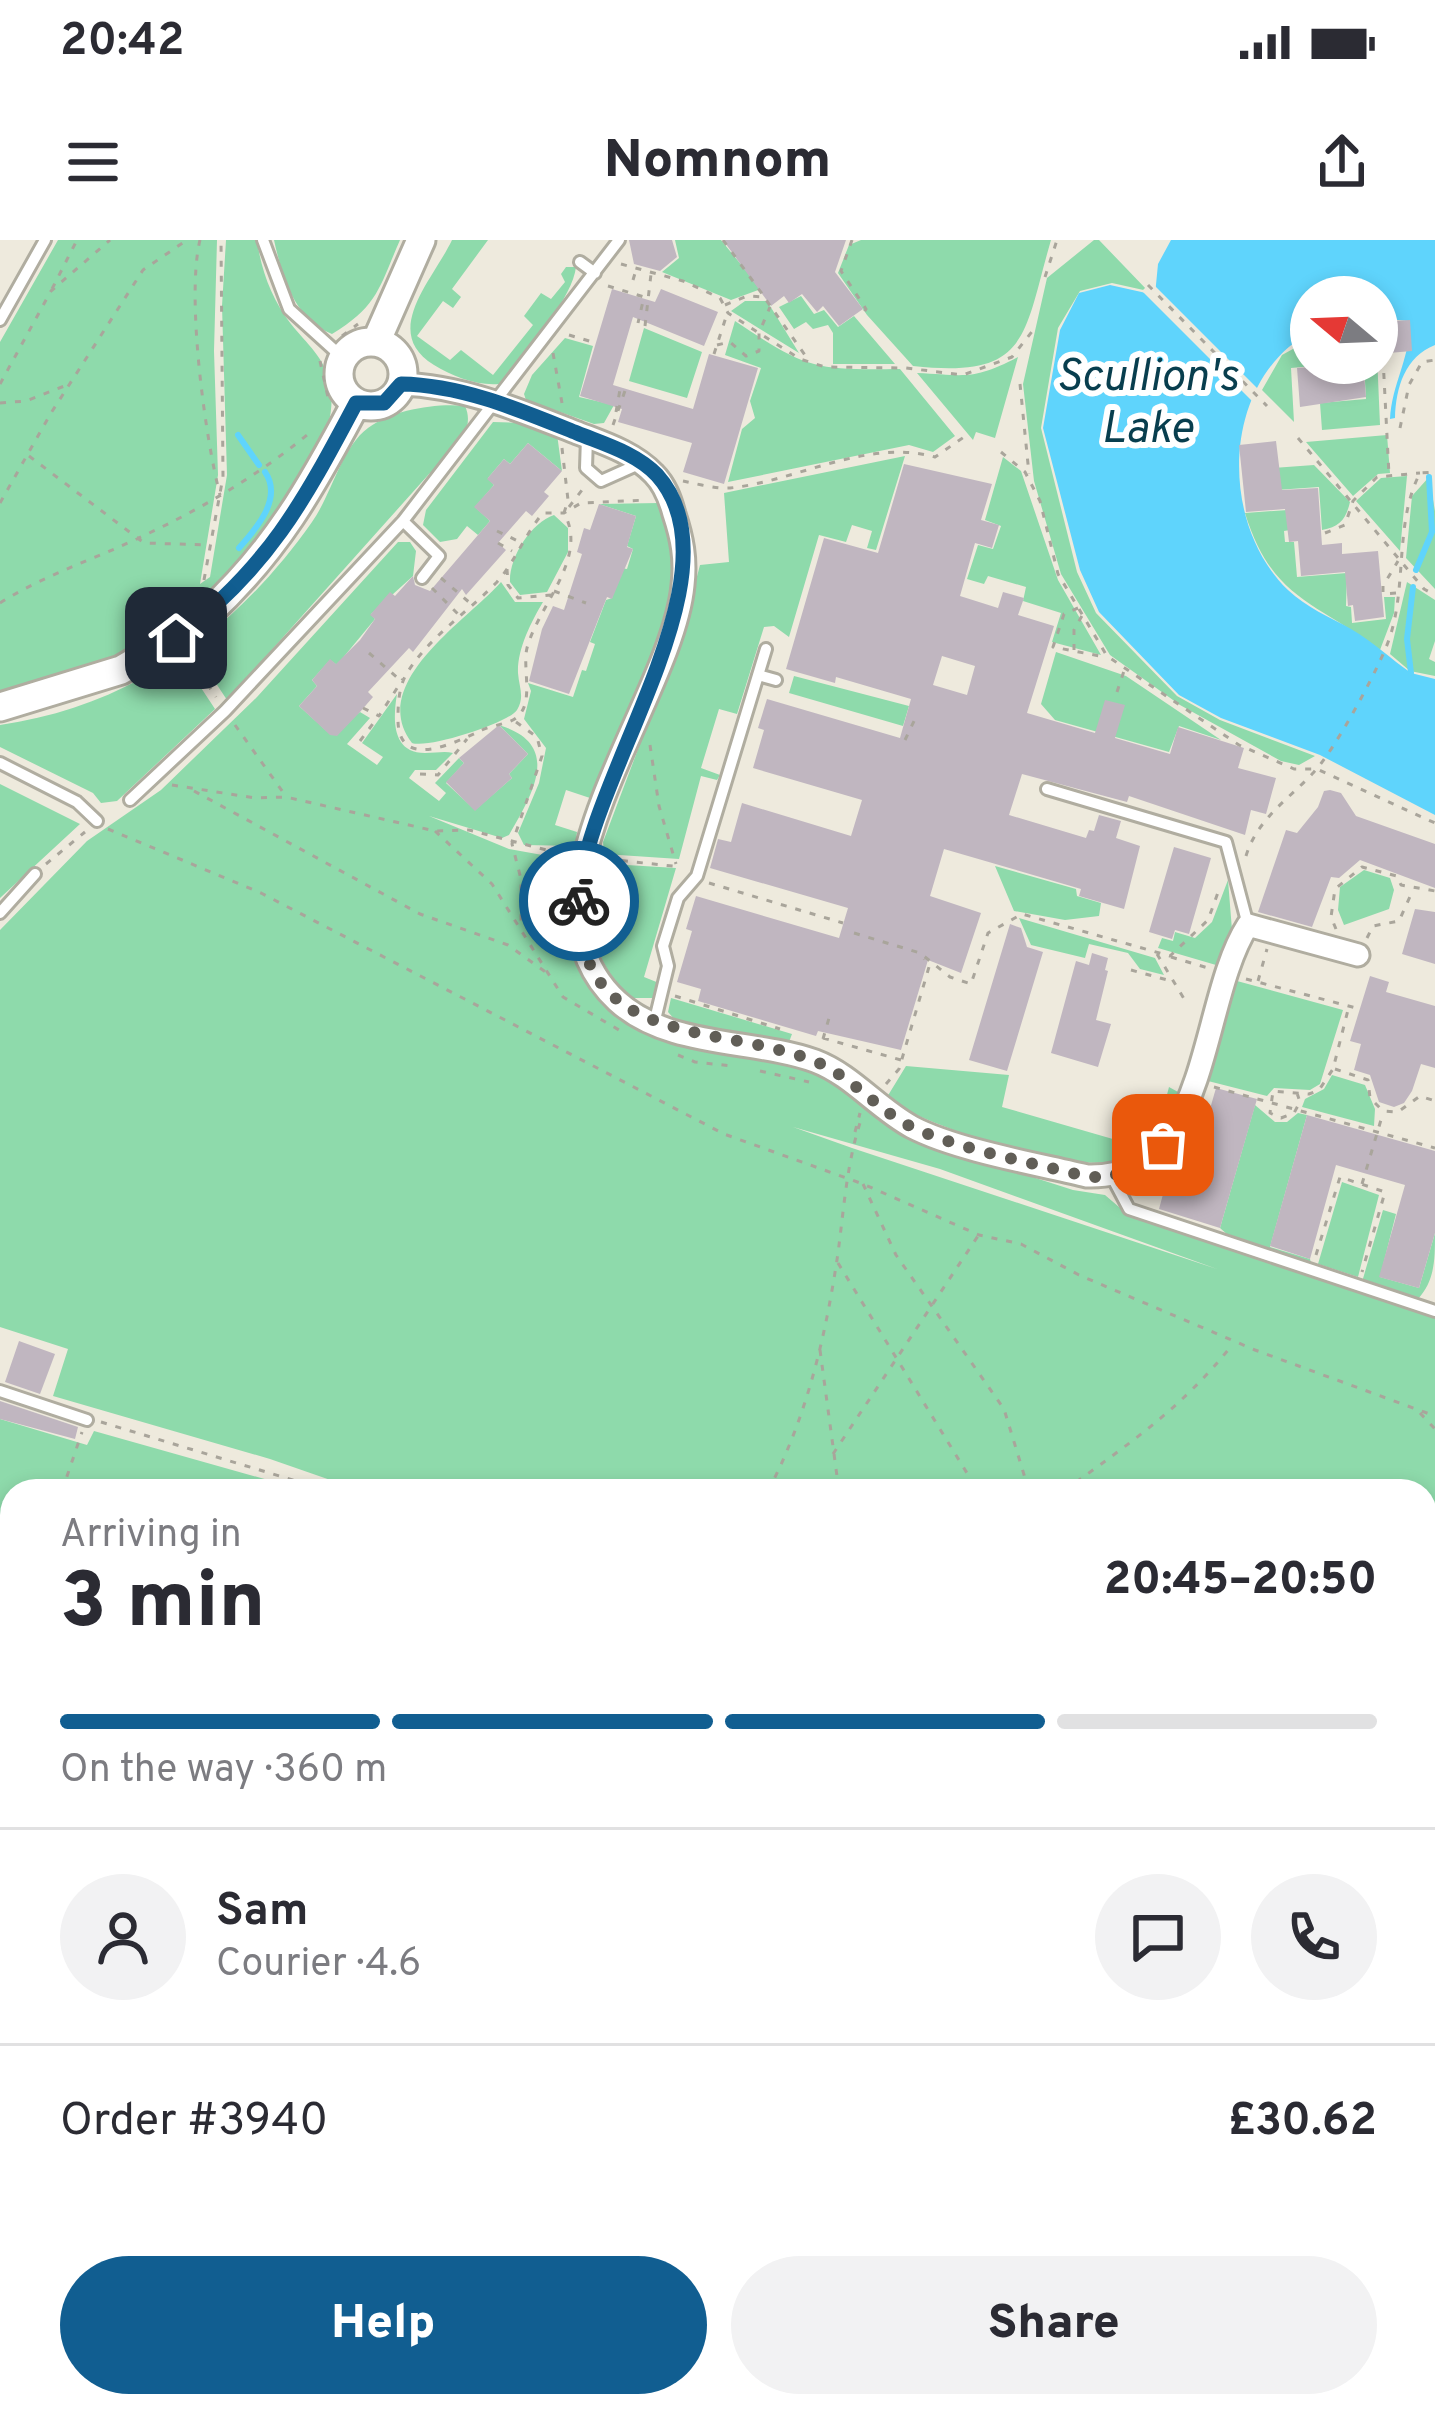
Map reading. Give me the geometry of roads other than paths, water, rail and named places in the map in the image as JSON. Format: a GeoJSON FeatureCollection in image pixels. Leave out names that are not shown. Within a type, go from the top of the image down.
{"type":"FeatureCollection","features":[{"type":"Feature","properties":{"kind":"street"},"geometry":{"type":"LineString","coordinates":[[0,706],[64,691],[183,649],[206,615],[251,574],[288,526],[342,406],[336,353],[359,344],[370,332],[421,240]]}},
{"type":"Feature","properties":{"kind":"street"},"geometry":{"type":"LineString","coordinates":[[342,406],[384,403],[401,384],[400,361],[370,332]]}},
{"type":"Feature","properties":{"kind":"street"},"geometry":{"type":"LineString","coordinates":[[401,384],[442,387],[597,440],[641,462],[672,487],[684,544],[683,589],[579,888],[578,933],[598,974],[617,1001],[654,1024],[815,1061],[848,1078],[868,1106],[919,1130],[1087,1177],[1112,1177],[1163,1145],[1184,1115],[1214,970],[1248,925],[1358,955]]}},
{"type":"Feature","properties":{"kind":"lane"},"geometry":{"type":"LineString","coordinates":[[0,320],[45,240]]}},
{"type":"Feature","properties":{"kind":"lane"},"geometry":{"type":"LineString","coordinates":[[263,240],[289,309],[336,353]]}},
{"type":"Feature","properties":{"kind":"lane"},"geometry":{"type":"LineString","coordinates":[[130,800],[225,711],[403,520],[498,403],[619,240]]}},
{"type":"Feature","properties":{"kind":"lane"},"geometry":{"type":"LineString","coordinates":[[580,262],[595,272]]}},
{"type":"Feature","properties":{"kind":"lane"},"geometry":{"type":"LineString","coordinates":[[597,440],[586,468],[601,481],[641,462]]}},
{"type":"Feature","properties":{"kind":"lane"},"geometry":{"type":"LineString","coordinates":[[403,520],[440,556],[426,573]]}},
{"type":"Feature","properties":{"kind":"lane"},"geometry":{"type":"LineString","coordinates":[[654,1024],[668,966],[663,946],[678,898],[697,876],[766,649]]}},
{"type":"Feature","properties":{"kind":"lane"},"geometry":{"type":"LineString","coordinates":[[758,675],[776,680]]}},
{"type":"Feature","properties":{"kind":"lane"},"geometry":{"type":"LineString","coordinates":[[0,763],[77,802],[97,821]]}},
{"type":"Feature","properties":{"kind":"lane"},"geometry":{"type":"LineString","coordinates":[[1047,789],[1226,842],[1248,925]]}},
{"type":"Feature","properties":{"kind":"lane"},"geometry":{"type":"LineString","coordinates":[[0,914],[35,874]]}},
{"type":"Feature","properties":{"kind":"lane"},"geometry":{"type":"LineString","coordinates":[[1112,1177],[1129,1209],[1435,1309]]}},
{"type":"Feature","properties":{"kind":"lane"},"geometry":{"type":"LineString","coordinates":[[0,1391],[87,1420]]}},
{"type":"Feature","properties":{"kind":"water","name":"Scullion's Lake"},"geometry":{"type":"Polygon","coordinates":[[[1171,240],[1435,240],[1435,345],[1416,357],[1404,374],[1395,418],[1390,419],[1409,321],[1398,320],[1398,276],[1290,276],[1290,347],[1260,383],[1246,417],[1240,454],[1249,528],[1265,562],[1288,590],[1411,673],[1435,679],[1435,815],[1320,755],[1221,718],[1179,695],[1099,612],[1080,570],[1043,428],[1060,330],[1079,293],[1110,285],[1155,295],[1158,264],[1171,240]]]}},
{"type":"Feature","properties":{"kind":"waterway"},"geometry":{"type":"LineString","coordinates":[[238,435],[259,465]]}},
{"type":"Feature","properties":{"kind":"waterway"},"geometry":{"type":"LineString","coordinates":[[239,548],[269,502],[270,482],[265,472]]}},
{"type":"Feature","properties":{"kind":"waterway"},"geometry":{"type":"LineString","coordinates":[[1416,570],[1432,532],[1429,477]]}},
{"type":"Feature","properties":{"kind":"waterway"},"geometry":{"type":"LineString","coordinates":[[1411,673],[1407,639],[1413,587]]}}]}
